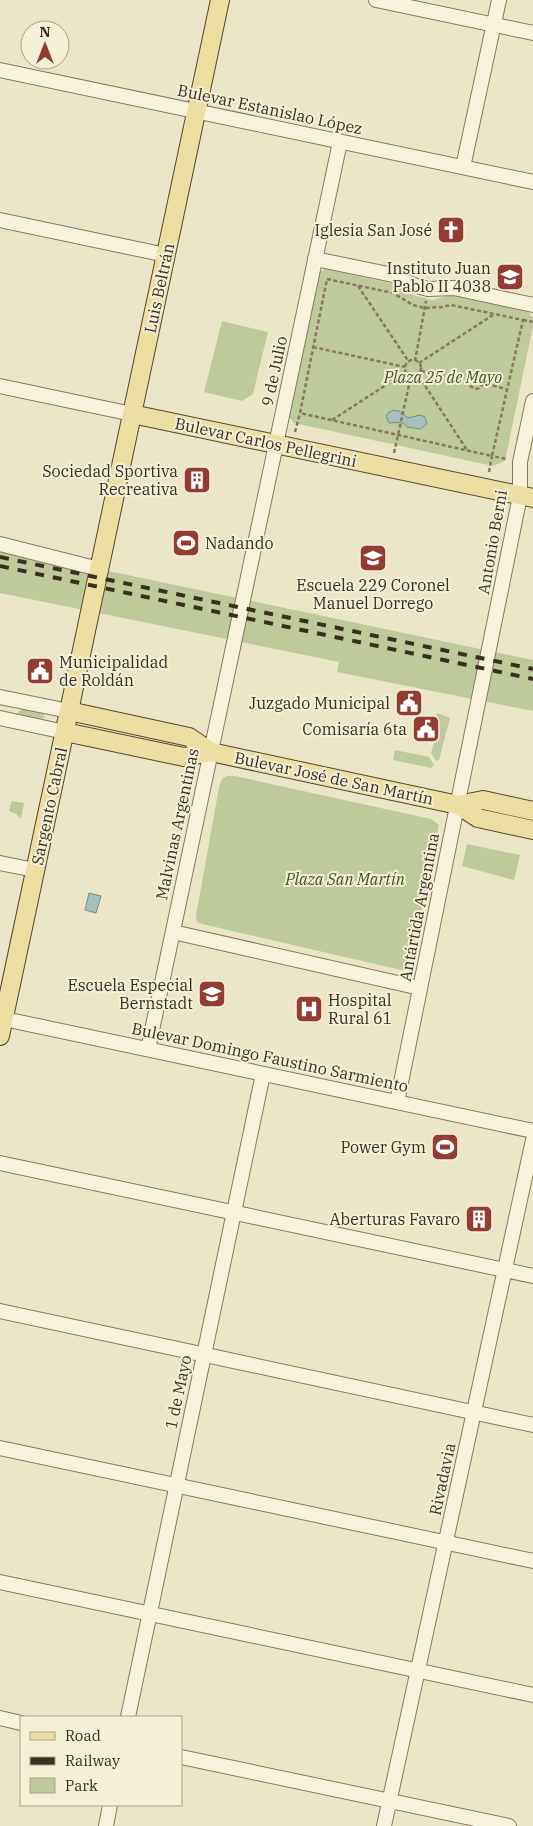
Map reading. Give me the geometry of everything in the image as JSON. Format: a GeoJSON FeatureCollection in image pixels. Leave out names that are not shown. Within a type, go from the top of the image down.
{"type":"FeatureCollection","features":[{"type":"Feature","properties":{"kind":"main road","name":"Luis Beltrán"},"geometry":{"type":"LineString","coordinates":[[98,573],[220,0]]}},
{"type":"Feature","properties":{"kind":"main road","name":"Bulevar Carlos Pellegrini"},"geometry":{"type":"LineString","coordinates":[[132,414],[527,497]]}},
{"type":"Feature","properties":{"kind":"main road","name":"Sargento Cabral"},"geometry":{"type":"LineString","coordinates":[[0,1036],[2,1018],[98,573]]}},
{"type":"Feature","properties":{"kind":"main road","name":"Bulevar José de San Martín"},"geometry":{"type":"LineString","coordinates":[[69,711],[189,737],[211,752],[458,805],[478,818],[533,830]]}},
{"type":"Feature","properties":{"kind":"main road","name":"Bulevar José de San Martín"},"geometry":{"type":"LineString","coordinates":[[65,732],[184,757],[211,752]]}},
{"type":"Feature","properties":{"kind":"main road","name":"Bulevar José de San Martín"},"geometry":{"type":"LineString","coordinates":[[458,805],[483,800],[533,811]]}},
{"type":"Feature","properties":{"kind":"street"},"geometry":{"type":"LineString","coordinates":[[376,0],[533,33]]}},
{"type":"Feature","properties":{"kind":"street"},"geometry":{"type":"LineString","coordinates":[[463,167],[499,0]]}},
{"type":"Feature","properties":{"kind":"street","name":"Bulevar Estanislao López"},"geometry":{"type":"LineString","coordinates":[[0,70],[533,182]]}},
{"type":"Feature","properties":{"kind":"street","name":"9 de Julio"},"geometry":{"type":"LineString","coordinates":[[242,607],[340,142]]}},
{"type":"Feature","properties":{"kind":"street"},"geometry":{"type":"LineString","coordinates":[[0,220],[166,255]]}},
{"type":"Feature","properties":{"kind":"street"},"geometry":{"type":"LineString","coordinates":[[316,259],[398,276],[413,285],[428,289],[454,288],[533,305]]}},
{"type":"Feature","properties":{"kind":"street","name":"Bulevar Carlos Pellegrini"},"geometry":{"type":"LineString","coordinates":[[0,386],[132,414]]}},
{"type":"Feature","properties":{"kind":"street","name":"Antonio Berni"},"geometry":{"type":"LineString","coordinates":[[487,659],[527,497],[520,462],[533,401]]}},
{"type":"Feature","properties":{"kind":"street"},"geometry":{"type":"LineString","coordinates":[[0,544],[98,573]]}},
{"type":"Feature","properties":{"kind":"street","name":"Malvinas Argentinas"},"geometry":{"type":"LineString","coordinates":[[148,1049],[242,607]]}},
{"type":"Feature","properties":{"kind":"street","name":"Antártida Argentina"},"geometry":{"type":"LineString","coordinates":[[397,1102],[487,659]]}},
{"type":"Feature","properties":{"kind":"street","name":"Bulevar José de San Martín"},"geometry":{"type":"LineString","coordinates":[[0,697],[69,711]]}},
{"type":"Feature","properties":{"kind":"street","name":"Bulevar José de San Martín"},"geometry":{"type":"LineString","coordinates":[[0,718],[65,732]]}},
{"type":"Feature","properties":{"kind":"street"},"geometry":{"type":"LineString","coordinates":[[0,862],[35,870]]}},
{"type":"Feature","properties":{"kind":"street"},"geometry":{"type":"LineString","coordinates":[[172,932],[420,988]]}},
{"type":"Feature","properties":{"kind":"street","name":"Bulevar Domingo Faustino Sarmiento"},"geometry":{"type":"LineString","coordinates":[[2,1018],[533,1131]]}},
{"type":"Feature","properties":{"kind":"street","name":"1 de Mayo"},"geometry":{"type":"LineString","coordinates":[[128,1716],[263,1074]]}},
{"type":"Feature","properties":{"kind":"street","name":"Rivadavia"},"geometry":{"type":"LineString","coordinates":[[384,1826],[533,1140]]}},
{"type":"Feature","properties":{"kind":"street"},"geometry":{"type":"LineString","coordinates":[[0,1163],[533,1276]]}},
{"type":"Feature","properties":{"kind":"street"},"geometry":{"type":"LineString","coordinates":[[0,1311],[533,1425]]}},
{"type":"Feature","properties":{"kind":"street"},"geometry":{"type":"LineString","coordinates":[[0,1448],[533,1561]]}},
{"type":"Feature","properties":{"kind":"street"},"geometry":{"type":"LineString","coordinates":[[0,1582],[533,1695]]}},
{"type":"Feature","properties":{"kind":"street"},"geometry":{"type":"LineString","coordinates":[[0,1718],[20,1723]]}},
{"type":"Feature","properties":{"kind":"street"},"geometry":{"type":"LineString","coordinates":[[182,1757],[509,1826]]}},
{"type":"Feature","properties":{"kind":"street"},"geometry":{"type":"LineString","coordinates":[[106,1826],[110,1806]]}},
{"type":"Feature","properties":{"kind":"path"},"geometry":{"type":"LineString","coordinates":[[485,489],[492,456],[507,389],[523,320],[451,305],[424,308],[413,305],[393,293],[327,279],[300,413],[492,456],[520,462]]}},
{"type":"Feature","properties":{"kind":"path"},"geometry":{"type":"LineString","coordinates":[[357,285],[409,362]]}},
{"type":"Feature","properties":{"kind":"path"},"geometry":{"type":"LineString","coordinates":[[415,361],[428,289]]}},
{"type":"Feature","properties":{"kind":"path"},"geometry":{"type":"LineString","coordinates":[[419,363],[494,314]]}},
{"type":"Feature","properties":{"kind":"path"},"geometry":{"type":"LineString","coordinates":[[313,347],[405,367]]}},
{"type":"Feature","properties":{"kind":"path"},"geometry":{"type":"LineString","coordinates":[[415,361],[419,363],[421,371],[418,375],[412,376],[406,372],[405,367],[409,362],[415,361]]}},
{"type":"Feature","properties":{"kind":"path"},"geometry":{"type":"LineString","coordinates":[[421,371],[469,381]]}},
{"type":"Feature","properties":{"kind":"path"},"geometry":{"type":"LineString","coordinates":[[332,420],[406,372]]}},
{"type":"Feature","properties":{"kind":"path"},"geometry":{"type":"LineString","coordinates":[[418,375],[467,450]]}},
{"type":"Feature","properties":{"kind":"path"},"geometry":{"type":"LineString","coordinates":[[391,469],[412,376]]}},
{"type":"Feature","properties":{"kind":"path"},"geometry":{"type":"LineString","coordinates":[[469,381],[472,377],[477,376],[481,378],[483,383]]}},
{"type":"Feature","properties":{"kind":"path"},"geometry":{"type":"LineString","coordinates":[[469,381],[470,386],[475,389],[480,388],[483,383]]}},
{"type":"Feature","properties":{"kind":"path"},"geometry":{"type":"LineString","coordinates":[[483,383],[507,389]]}},
{"type":"Feature","properties":{"kind":"green space","name":"Plaza 25 de Mayo"},"geometry":{"type":"Polygon","coordinates":[[[325,269],[399,285],[413,295],[432,300],[451,295],[528,312],[533,318],[533,326],[505,461],[493,466],[294,423],[287,414],[317,274],[325,269]]]}},
{"type":"Feature","properties":{"kind":"green space"},"geometry":{"type":"Polygon","coordinates":[[[222,321],[268,332],[253,394],[242,401],[204,392],[222,321]]]}},
{"type":"Feature","properties":{"kind":"green space"},"geometry":{"type":"Polygon","coordinates":[[[0,544],[99,569],[533,660],[533,711],[337,672],[339,662],[0,593],[0,544]]]}},
{"type":"Feature","properties":{"kind":"green space"},"geometry":{"type":"Polygon","coordinates":[[[24,707],[43,712],[45,717],[41,719],[15,715],[24,707]]]}},
{"type":"Feature","properties":{"kind":"green space"},"geometry":{"type":"Polygon","coordinates":[[[437,713],[450,718],[439,760],[436,761],[431,753],[436,734],[433,733],[437,713]]]}},
{"type":"Feature","properties":{"kind":"green space"},"geometry":{"type":"Polygon","coordinates":[[[395,750],[429,757],[434,765],[431,768],[393,760],[395,750]]]}},
{"type":"Feature","properties":{"kind":"green space","name":"Plaza San Martín"},"geometry":{"type":"Polygon","coordinates":[[[227,776],[235,776],[431,819],[439,825],[409,969],[405,971],[197,922],[196,916],[219,787],[222,779],[227,776]]]}},
{"type":"Feature","properties":{"kind":"green space"},"geometry":{"type":"Polygon","coordinates":[[[12,801],[24,803],[21,819],[9,811],[12,801]]]}},
{"type":"Feature","properties":{"kind":"green space"},"geometry":{"type":"Polygon","coordinates":[[[467,844],[520,855],[514,880],[462,866],[467,844]]]}},
{"type":"Feature","properties":{"kind":"water"},"geometry":{"type":"Polygon","coordinates":[[[394,410],[399,411],[408,418],[420,415],[425,417],[427,424],[420,429],[407,427],[402,423],[389,423],[386,416],[394,410]]]}},
{"type":"Feature","properties":{"kind":"water"},"geometry":{"type":"Polygon","coordinates":[[[89,893],[101,896],[96,913],[85,910],[89,893]]]}},
{"type":"Feature","properties":{"kind":"railway"},"geometry":{"type":"LineString","coordinates":[[0,557],[533,669]]}},
{"type":"Feature","properties":{"kind":"railway"},"geometry":{"type":"LineString","coordinates":[[0,566],[533,679]]}},
{"type":"Feature","properties":{"kind":"place","name":"Iglesia San José"},"geometry":{"type":"Point","coordinates":[451,230]}},
{"type":"Feature","properties":{"kind":"place","name":"Instituto Juan Pablo II 4038"},"geometry":{"type":"Point","coordinates":[510,277]}},
{"type":"Feature","properties":{"kind":"place","name":"Sociedad Sportiva Recreativa"},"geometry":{"type":"Point","coordinates":[197,480]}},
{"type":"Feature","properties":{"kind":"place","name":"Nadando"},"geometry":{"type":"Point","coordinates":[186,543]}},
{"type":"Feature","properties":{"kind":"place","name":"Escuela 229 Coronel Manuel Dorrego"},"geometry":{"type":"Point","coordinates":[373,558]}},
{"type":"Feature","properties":{"kind":"place","name":"Municipalidad de Roldán"},"geometry":{"type":"Point","coordinates":[40,671]}},
{"type":"Feature","properties":{"kind":"place","name":"Juzgado Municipal"},"geometry":{"type":"Point","coordinates":[409,703]}},
{"type":"Feature","properties":{"kind":"place","name":"Comisaría 6ta"},"geometry":{"type":"Point","coordinates":[426,729]}},
{"type":"Feature","properties":{"kind":"place","name":"Escuela Especial Bernstadt"},"geometry":{"type":"Point","coordinates":[212,994]}},
{"type":"Feature","properties":{"kind":"place","name":"Hospital Rural 61"},"geometry":{"type":"Point","coordinates":[309,1009]}},
{"type":"Feature","properties":{"kind":"place","name":"Power Gym"},"geometry":{"type":"Point","coordinates":[445,1147]}},
{"type":"Feature","properties":{"kind":"place","name":"Aberturas Favaro"},"geometry":{"type":"Point","coordinates":[479,1219]}}]}
